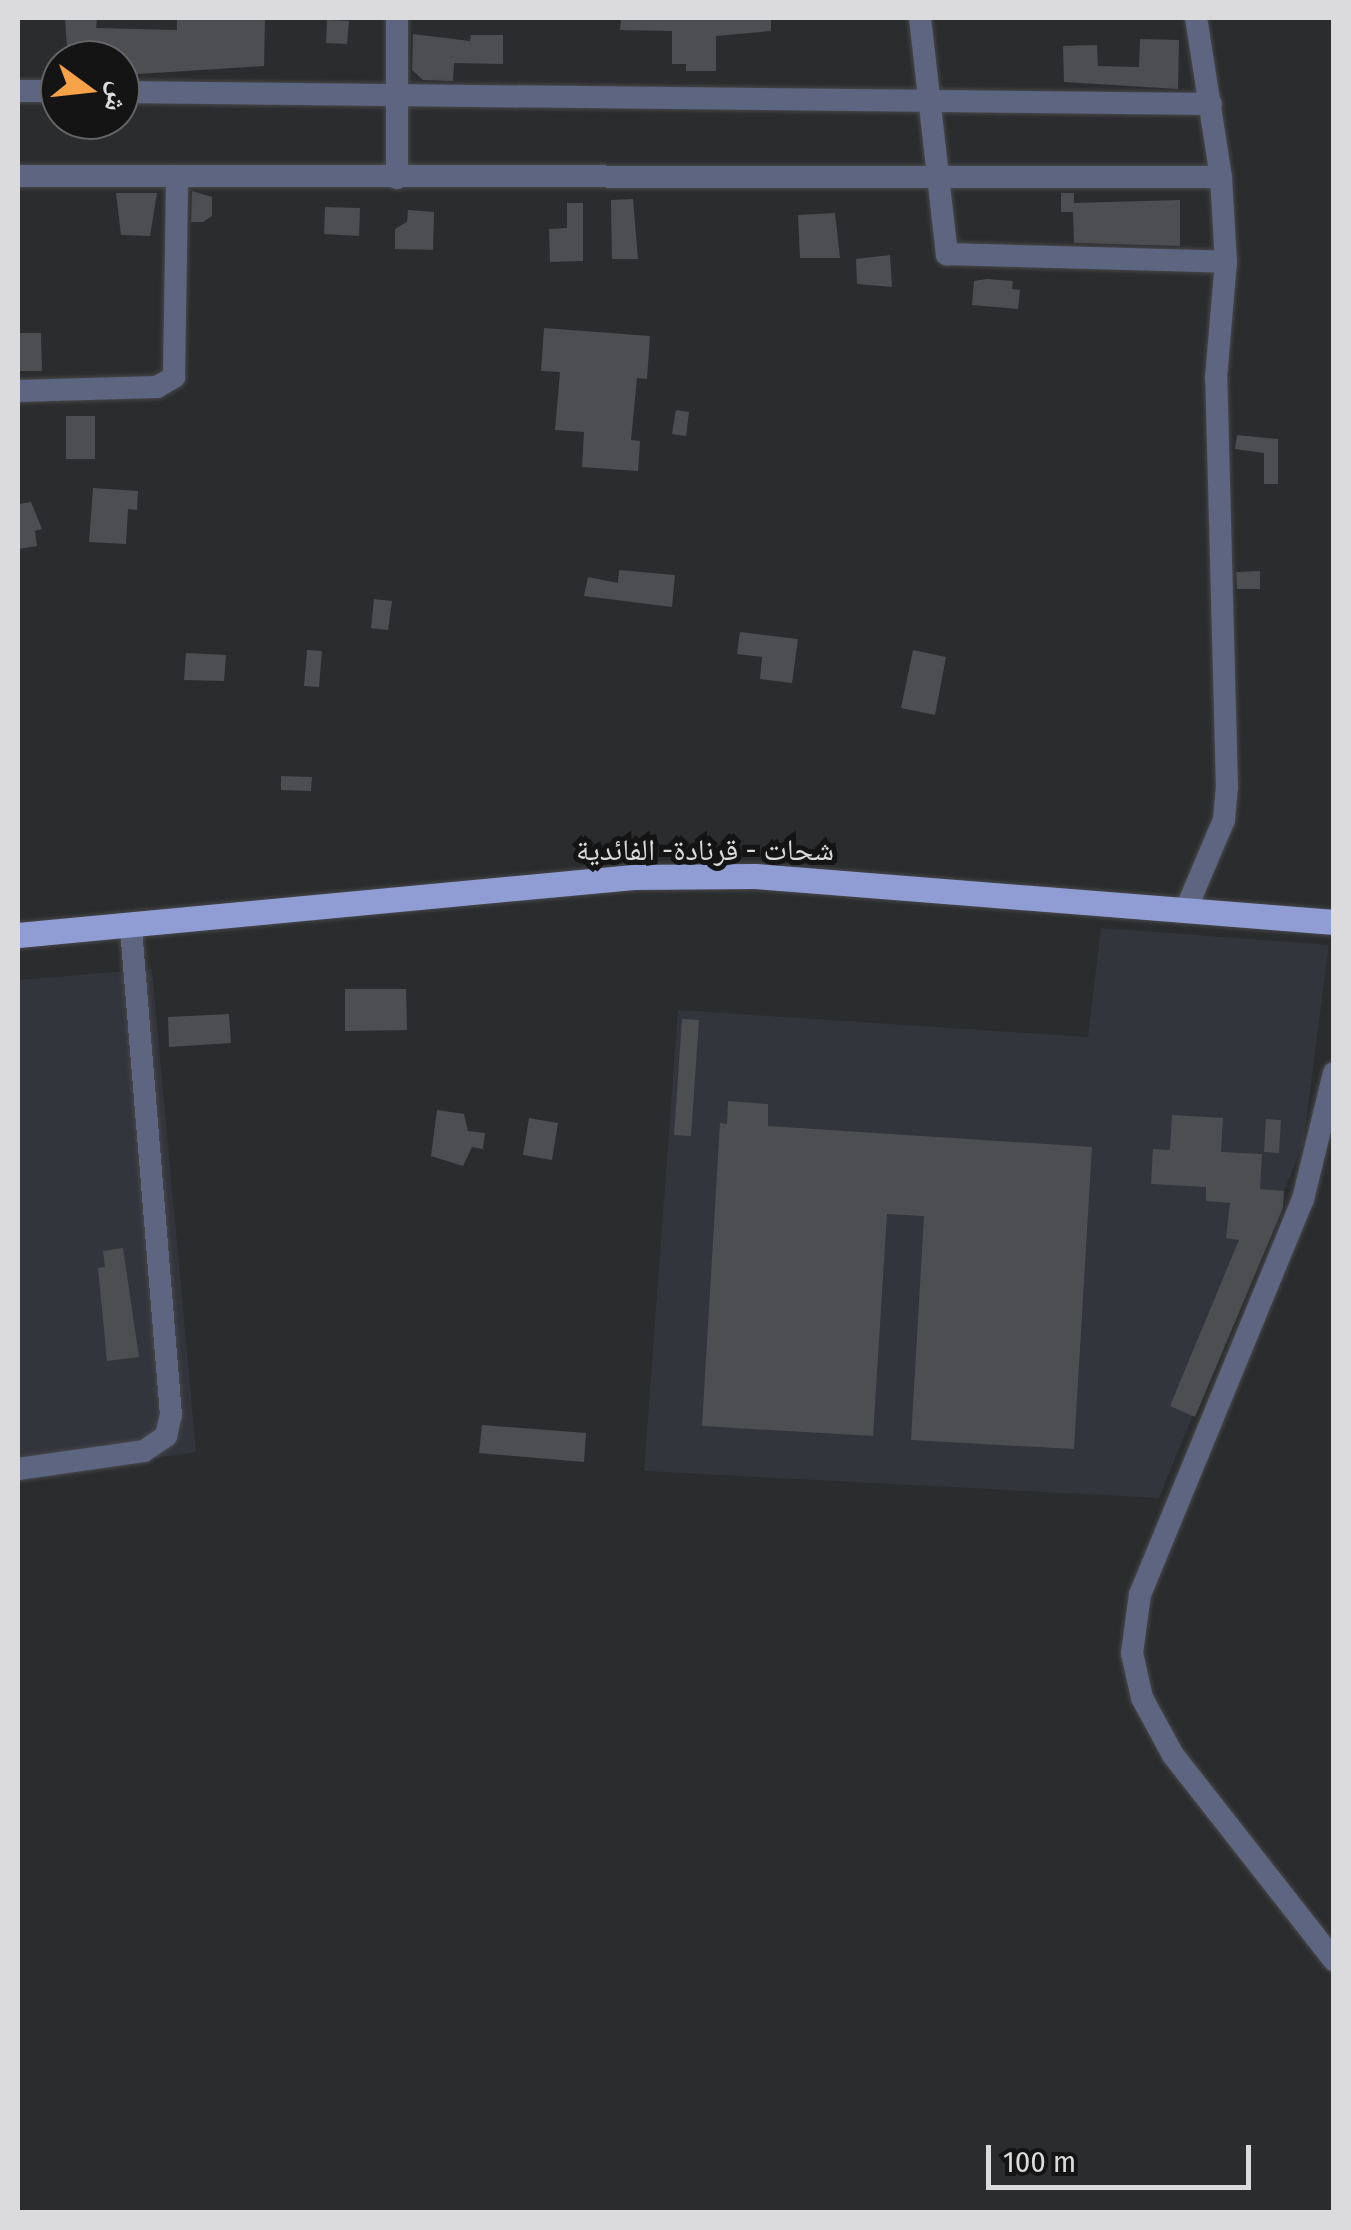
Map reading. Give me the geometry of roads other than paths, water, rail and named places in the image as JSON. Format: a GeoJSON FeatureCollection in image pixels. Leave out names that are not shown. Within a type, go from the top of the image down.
{"type":"FeatureCollection","features":[{"type":"Feature","properties":{"kind":"main road","name":"شحات - قرنادة- الفائدية"},"geometry":{"type":"LineString","coordinates":[[18,935],[633,877],[829,880],[1334,922]]}},
{"type":"Feature","properties":{"kind":"street"},"geometry":{"type":"LineString","coordinates":[[397,178],[398,18]]}},
{"type":"Feature","properties":{"kind":"street"},"geometry":{"type":"LineString","coordinates":[[920,18],[934,179],[947,254],[960,258],[1226,262]]}},
{"type":"Feature","properties":{"kind":"street"},"geometry":{"type":"LineString","coordinates":[[1187,907],[1224,820],[1227,788],[1216,378],[1226,262],[1221,176],[1196,18]]}},
{"type":"Feature","properties":{"kind":"street"},"geometry":{"type":"LineString","coordinates":[[140,92],[1211,104]]}},
{"type":"Feature","properties":{"kind":"street"},"geometry":{"type":"LineString","coordinates":[[18,176],[1221,176]]}},
{"type":"Feature","properties":{"kind":"street"},"geometry":{"type":"LineString","coordinates":[[18,392],[158,387],[174,376],[176,176]]}},
{"type":"Feature","properties":{"kind":"street"},"geometry":{"type":"LineString","coordinates":[[18,1469],[144,1451],[166,1436],[171,1415],[131,924]]}},
{"type":"Feature","properties":{"kind":"street"},"geometry":{"type":"LineString","coordinates":[[1334,1073],[1325,1122],[1275,1275],[1140,1594],[1132,1653],[1142,1698],[1173,1755],[1334,1960]]}},
{"type":"Feature","properties":{"kind":"street"},"geometry":{"type":"LineString","coordinates":[[1325,1122],[1334,1148]]}}]}
